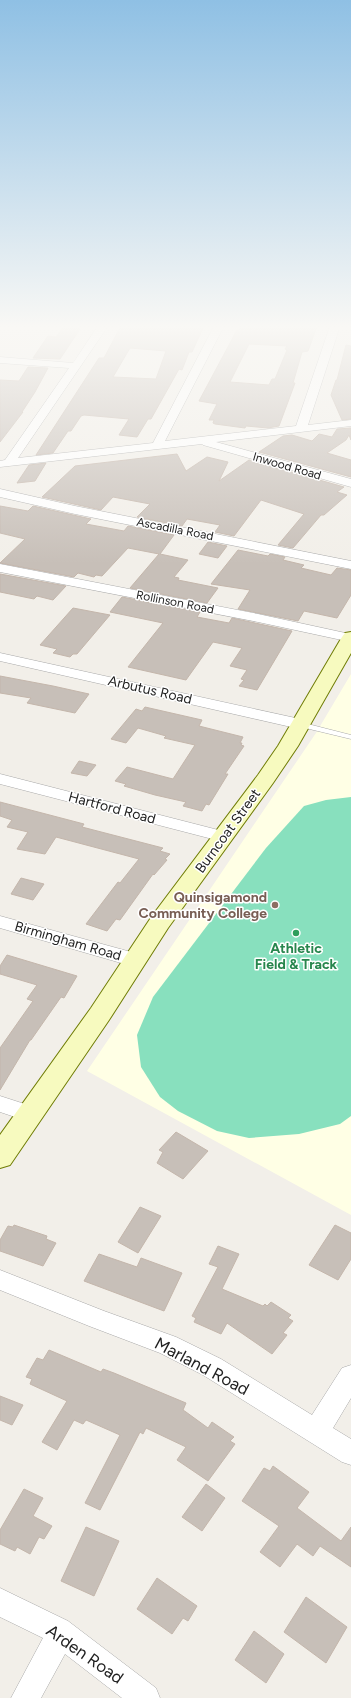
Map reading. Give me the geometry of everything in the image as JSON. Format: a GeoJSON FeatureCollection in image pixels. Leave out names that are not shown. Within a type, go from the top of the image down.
{"type":"FeatureCollection","features":[{"type":"Feature","properties":{"kind":"main road","name":"Burncoat Street"},"geometry":{"type":"LineString","coordinates":[[0,1158],[160,922],[266,779],[350,640]]}},
{"type":"Feature","properties":{"kind":"street"},"geometry":{"type":"LineString","coordinates":[[5,463],[47,405]]}},
{"type":"Feature","properties":{"kind":"street"},"geometry":{"type":"LineString","coordinates":[[157,446],[178,405]]}},
{"type":"Feature","properties":{"kind":"street"},"geometry":{"type":"LineString","coordinates":[[301,429],[309,405]]}},
{"type":"Feature","properties":{"kind":"street"},"geometry":{"type":"LineString","coordinates":[[5,463],[351,423]]}},
{"type":"Feature","properties":{"kind":"street","name":"Inwood Road"},"geometry":{"type":"LineString","coordinates":[[199,441],[351,483]]}},
{"type":"Feature","properties":{"kind":"street","name":"Ascadilla Road"},"geometry":{"type":"LineString","coordinates":[[0,493],[76,510],[351,565]]}},
{"type":"Feature","properties":{"kind":"street","name":"Rollinson Road"},"geometry":{"type":"LineString","coordinates":[[0,568],[258,618],[350,640]]}},
{"type":"Feature","properties":{"kind":"street","name":"Arbutus Road"},"geometry":{"type":"LineString","coordinates":[[0,656],[300,724]]}},
{"type":"Feature","properties":{"kind":"street","name":"Hartford Road"},"geometry":{"type":"LineString","coordinates":[[0,779],[224,837]]}},
{"type":"Feature","properties":{"kind":"street","name":"Birmingham Road"},"geometry":{"type":"LineString","coordinates":[[0,922],[135,960]]}},
{"type":"Feature","properties":{"kind":"street"},"geometry":{"type":"LineString","coordinates":[[0,1104],[30,1114]]}},
{"type":"Feature","properties":{"kind":"street","name":"Marland Road"},"geometry":{"type":"LineString","coordinates":[[0,1280],[97,1319],[168,1345],[212,1367],[351,1453]]}},
{"type":"Feature","properties":{"kind":"street"},"geometry":{"type":"LineString","coordinates":[[317,1432],[351,1376]]}},
{"type":"Feature","properties":{"kind":"street","name":"Arden Road"},"geometry":{"type":"LineString","coordinates":[[0,1602],[61,1633],[146,1698]]}},
{"type":"Feature","properties":{"kind":"street"},"geometry":{"type":"LineString","coordinates":[[25,1698],[61,1633]]}},
{"type":"Feature","properties":{"kind":"lane"},"geometry":{"type":"LineString","coordinates":[[300,724],[351,737]]}},
{"type":"Feature","properties":{"kind":"shaded area","name":"Quinsigamond Community College"},"geometry":{"type":"Polygon","coordinates":[[[351,674],[351,1215],[87,1071],[316,733],[351,674]]]}},
{"type":"Feature","properties":{"kind":"green space","name":"Athletic Field & Track"},"geometry":{"type":"Polygon","coordinates":[[[351,797],[351,1116],[340,1124],[299,1134],[249,1138],[217,1131],[178,1111],[160,1097],[141,1067],[137,1035],[153,997],[266,848],[304,806],[326,800],[351,797]]]}},
{"type":"Feature","properties":{"kind":"building"},"geometry":{"type":"Polygon","coordinates":[[[0,405],[26,405],[23,412],[0,442],[0,405]]]}},
{"type":"Feature","properties":{"kind":"building"},"geometry":{"type":"Polygon","coordinates":[[[68,405],[159,405],[151,419],[148,419],[137,437],[119,435],[129,419],[84,415],[81,416],[71,431],[68,431],[53,453],[36,455],[68,405]]]}},
{"type":"Feature","properties":{"kind":"building"},"geometry":{"type":"Polygon","coordinates":[[[216,405],[287,405],[279,426],[268,428],[246,426],[245,428],[215,424],[213,423],[214,420],[209,420],[216,405]]]}},
{"type":"Feature","properties":{"kind":"building"},"geometry":{"type":"Polygon","coordinates":[[[336,405],[351,405],[351,419],[342,420],[336,405]]]}},
{"type":"Feature","properties":{"kind":"building"},"geometry":{"type":"Polygon","coordinates":[[[351,428],[351,440],[349,435],[346,440],[327,453],[351,460],[351,477],[259,452],[283,436],[292,435],[312,441],[319,434],[332,437],[337,429],[351,428]]]}},
{"type":"Feature","properties":{"kind":"building"},"geometry":{"type":"Polygon","coordinates":[[[177,454],[186,471],[207,457],[228,462],[219,481],[249,460],[344,487],[337,492],[347,495],[324,515],[321,515],[293,548],[278,545],[304,514],[261,500],[234,536],[215,532],[220,525],[187,519],[182,526],[137,517],[150,504],[113,497],[101,510],[42,497],[75,466],[177,454]]]}},
{"type":"Feature","properties":{"kind":"building"},"geometry":{"type":"Polygon","coordinates":[[[46,463],[35,481],[17,483],[29,465],[46,463]]]}},
{"type":"Feature","properties":{"kind":"building"},"geometry":{"type":"Polygon","coordinates":[[[0,506],[28,511],[33,506],[91,519],[86,524],[124,531],[128,526],[174,535],[160,554],[188,560],[174,577],[179,578],[178,580],[218,588],[207,603],[130,588],[159,554],[128,548],[102,576],[96,575],[94,577],[78,573],[74,577],[0,563],[25,539],[0,533],[0,506]]]}},
{"type":"Feature","properties":{"kind":"building"},"geometry":{"type":"Polygon","coordinates":[[[208,542],[227,546],[218,558],[199,554],[208,542]]]}},
{"type":"Feature","properties":{"kind":"building"},"geometry":{"type":"Polygon","coordinates":[[[238,550],[268,556],[270,554],[285,557],[283,560],[304,565],[301,568],[331,575],[337,568],[351,570],[351,595],[337,618],[304,611],[298,621],[238,609],[250,590],[211,584],[238,550]]]}},
{"type":"Feature","properties":{"kind":"building"},"geometry":{"type":"Polygon","coordinates":[[[0,574],[66,586],[53,600],[37,596],[34,599],[0,592],[0,574]]]}},
{"type":"Feature","properties":{"kind":"building"},"geometry":{"type":"Polygon","coordinates":[[[122,597],[200,612],[197,617],[229,623],[232,618],[292,631],[257,690],[239,686],[244,680],[241,679],[247,670],[230,666],[242,648],[213,642],[186,680],[128,667],[163,623],[110,612],[122,597]]]}},
{"type":"Feature","properties":{"kind":"building"},"geometry":{"type":"Polygon","coordinates":[[[73,608],[110,615],[77,654],[73,654],[70,657],[53,653],[57,649],[40,645],[73,608]]]}},
{"type":"Feature","properties":{"kind":"building"},"geometry":{"type":"Polygon","coordinates":[[[0,676],[89,694],[75,713],[27,703],[31,698],[0,693],[0,676]]]}},
{"type":"Feature","properties":{"kind":"building"},"geometry":{"type":"Polygon","coordinates":[[[145,707],[202,720],[199,726],[243,737],[240,743],[244,746],[225,774],[228,774],[209,805],[206,804],[202,811],[183,806],[186,802],[124,786],[126,784],[115,781],[127,767],[173,779],[195,745],[164,738],[166,736],[138,728],[126,743],[111,739],[136,709],[142,711],[145,707]]]}},
{"type":"Feature","properties":{"kind":"building"},"geometry":{"type":"Polygon","coordinates":[[[79,761],[96,765],[87,776],[71,773],[79,761]]]}},
{"type":"Feature","properties":{"kind":"building"},"geometry":{"type":"Polygon","coordinates":[[[0,802],[84,824],[82,827],[163,848],[160,851],[170,854],[165,859],[167,860],[154,875],[153,874],[120,920],[116,919],[107,931],[86,924],[118,882],[120,883],[139,859],[56,837],[45,854],[17,849],[28,832],[7,827],[12,820],[0,816],[0,802]]]}},
{"type":"Feature","properties":{"kind":"building"},"geometry":{"type":"Polygon","coordinates":[[[21,878],[44,884],[33,900],[11,894],[21,878]]]}},
{"type":"Feature","properties":{"kind":"building"},"geometry":{"type":"Polygon","coordinates":[[[7,955],[77,976],[64,998],[61,997],[30,1040],[0,1090],[0,1048],[33,1001],[27,999],[37,985],[0,974],[0,966],[7,955]]]}},
{"type":"Feature","properties":{"kind":"building"},"geometry":{"type":"Polygon","coordinates":[[[176,1132],[208,1151],[183,1179],[157,1163],[163,1152],[159,1150],[176,1132]]]}},
{"type":"Feature","properties":{"kind":"building"},"geometry":{"type":"Polygon","coordinates":[[[140,1207],[161,1216],[138,1253],[118,1242],[140,1207]]]}},
{"type":"Feature","properties":{"kind":"building"},"geometry":{"type":"Polygon","coordinates":[[[14,1225],[47,1236],[46,1239],[56,1243],[43,1266],[0,1251],[0,1240],[8,1226],[13,1227],[14,1225]]]}},
{"type":"Feature","properties":{"kind":"building"},"geometry":{"type":"Polygon","coordinates":[[[335,1225],[351,1233],[351,1259],[338,1280],[309,1265],[335,1225]]]}},
{"type":"Feature","properties":{"kind":"building"},"geometry":{"type":"Polygon","coordinates":[[[218,1246],[239,1254],[222,1289],[263,1306],[265,1304],[267,1306],[271,1302],[291,1315],[288,1318],[293,1321],[283,1333],[287,1335],[272,1354],[227,1323],[221,1334],[194,1322],[196,1318],[192,1316],[218,1267],[209,1264],[218,1246]]]}},
{"type":"Feature","properties":{"kind":"building"},"geometry":{"type":"Polygon","coordinates":[[[99,1254],[137,1267],[141,1258],[182,1273],[164,1311],[84,1281],[99,1254]]]}},
{"type":"Feature","properties":{"kind":"building"},"geometry":{"type":"Polygon","coordinates":[[[49,1350],[101,1372],[103,1369],[114,1373],[186,1403],[183,1410],[208,1428],[212,1422],[234,1437],[230,1441],[235,1444],[208,1481],[177,1460],[186,1447],[146,1428],[143,1434],[140,1432],[100,1510],[85,1503],[120,1435],[86,1420],[83,1424],[74,1420],[57,1450],[42,1442],[67,1401],[30,1384],[32,1379],[26,1377],[37,1358],[43,1360],[49,1350]]]}},
{"type":"Feature","properties":{"kind":"building"},"geometry":{"type":"Polygon","coordinates":[[[0,1396],[23,1405],[12,1425],[0,1420],[0,1396]]]}},
{"type":"Feature","properties":{"kind":"building"},"geometry":{"type":"Polygon","coordinates":[[[273,1466],[309,1492],[297,1508],[341,1541],[351,1527],[351,1567],[320,1546],[313,1556],[297,1544],[280,1567],[260,1552],[279,1526],[242,1501],[264,1468],[270,1471],[273,1466]]]}},
{"type":"Feature","properties":{"kind":"building"},"geometry":{"type":"Polygon","coordinates":[[[206,1484],[225,1498],[202,1531],[182,1517],[206,1484]]]}},
{"type":"Feature","properties":{"kind":"building"},"geometry":{"type":"Polygon","coordinates":[[[24,1489],[43,1498],[33,1516],[52,1526],[44,1539],[39,1537],[30,1554],[17,1547],[15,1551],[0,1544],[0,1530],[24,1489]]]}},
{"type":"Feature","properties":{"kind":"building"},"geometry":{"type":"Polygon","coordinates":[[[86,1527],[119,1541],[94,1596],[61,1581],[86,1527]]]}},
{"type":"Feature","properties":{"kind":"building"},"geometry":{"type":"Polygon","coordinates":[[[157,1578],[197,1606],[188,1621],[183,1618],[172,1634],[137,1609],[157,1578]]]}},
{"type":"Feature","properties":{"kind":"building"},"geometry":{"type":"Polygon","coordinates":[[[306,1597],[347,1627],[326,1663],[284,1632],[306,1597]]]}},
{"type":"Feature","properties":{"kind":"building"},"geometry":{"type":"Polygon","coordinates":[[[254,1631],[284,1654],[266,1683],[235,1660],[254,1631]]]}},
{"type":"Feature","properties":{"kind":"place","name":"Quinsigamond Community College"},"geometry":{"type":"Point","coordinates":[275,905]}},
{"type":"Feature","properties":{"kind":"place","name":"Athletic Field & Track"},"geometry":{"type":"Point","coordinates":[296,933]}}]}
